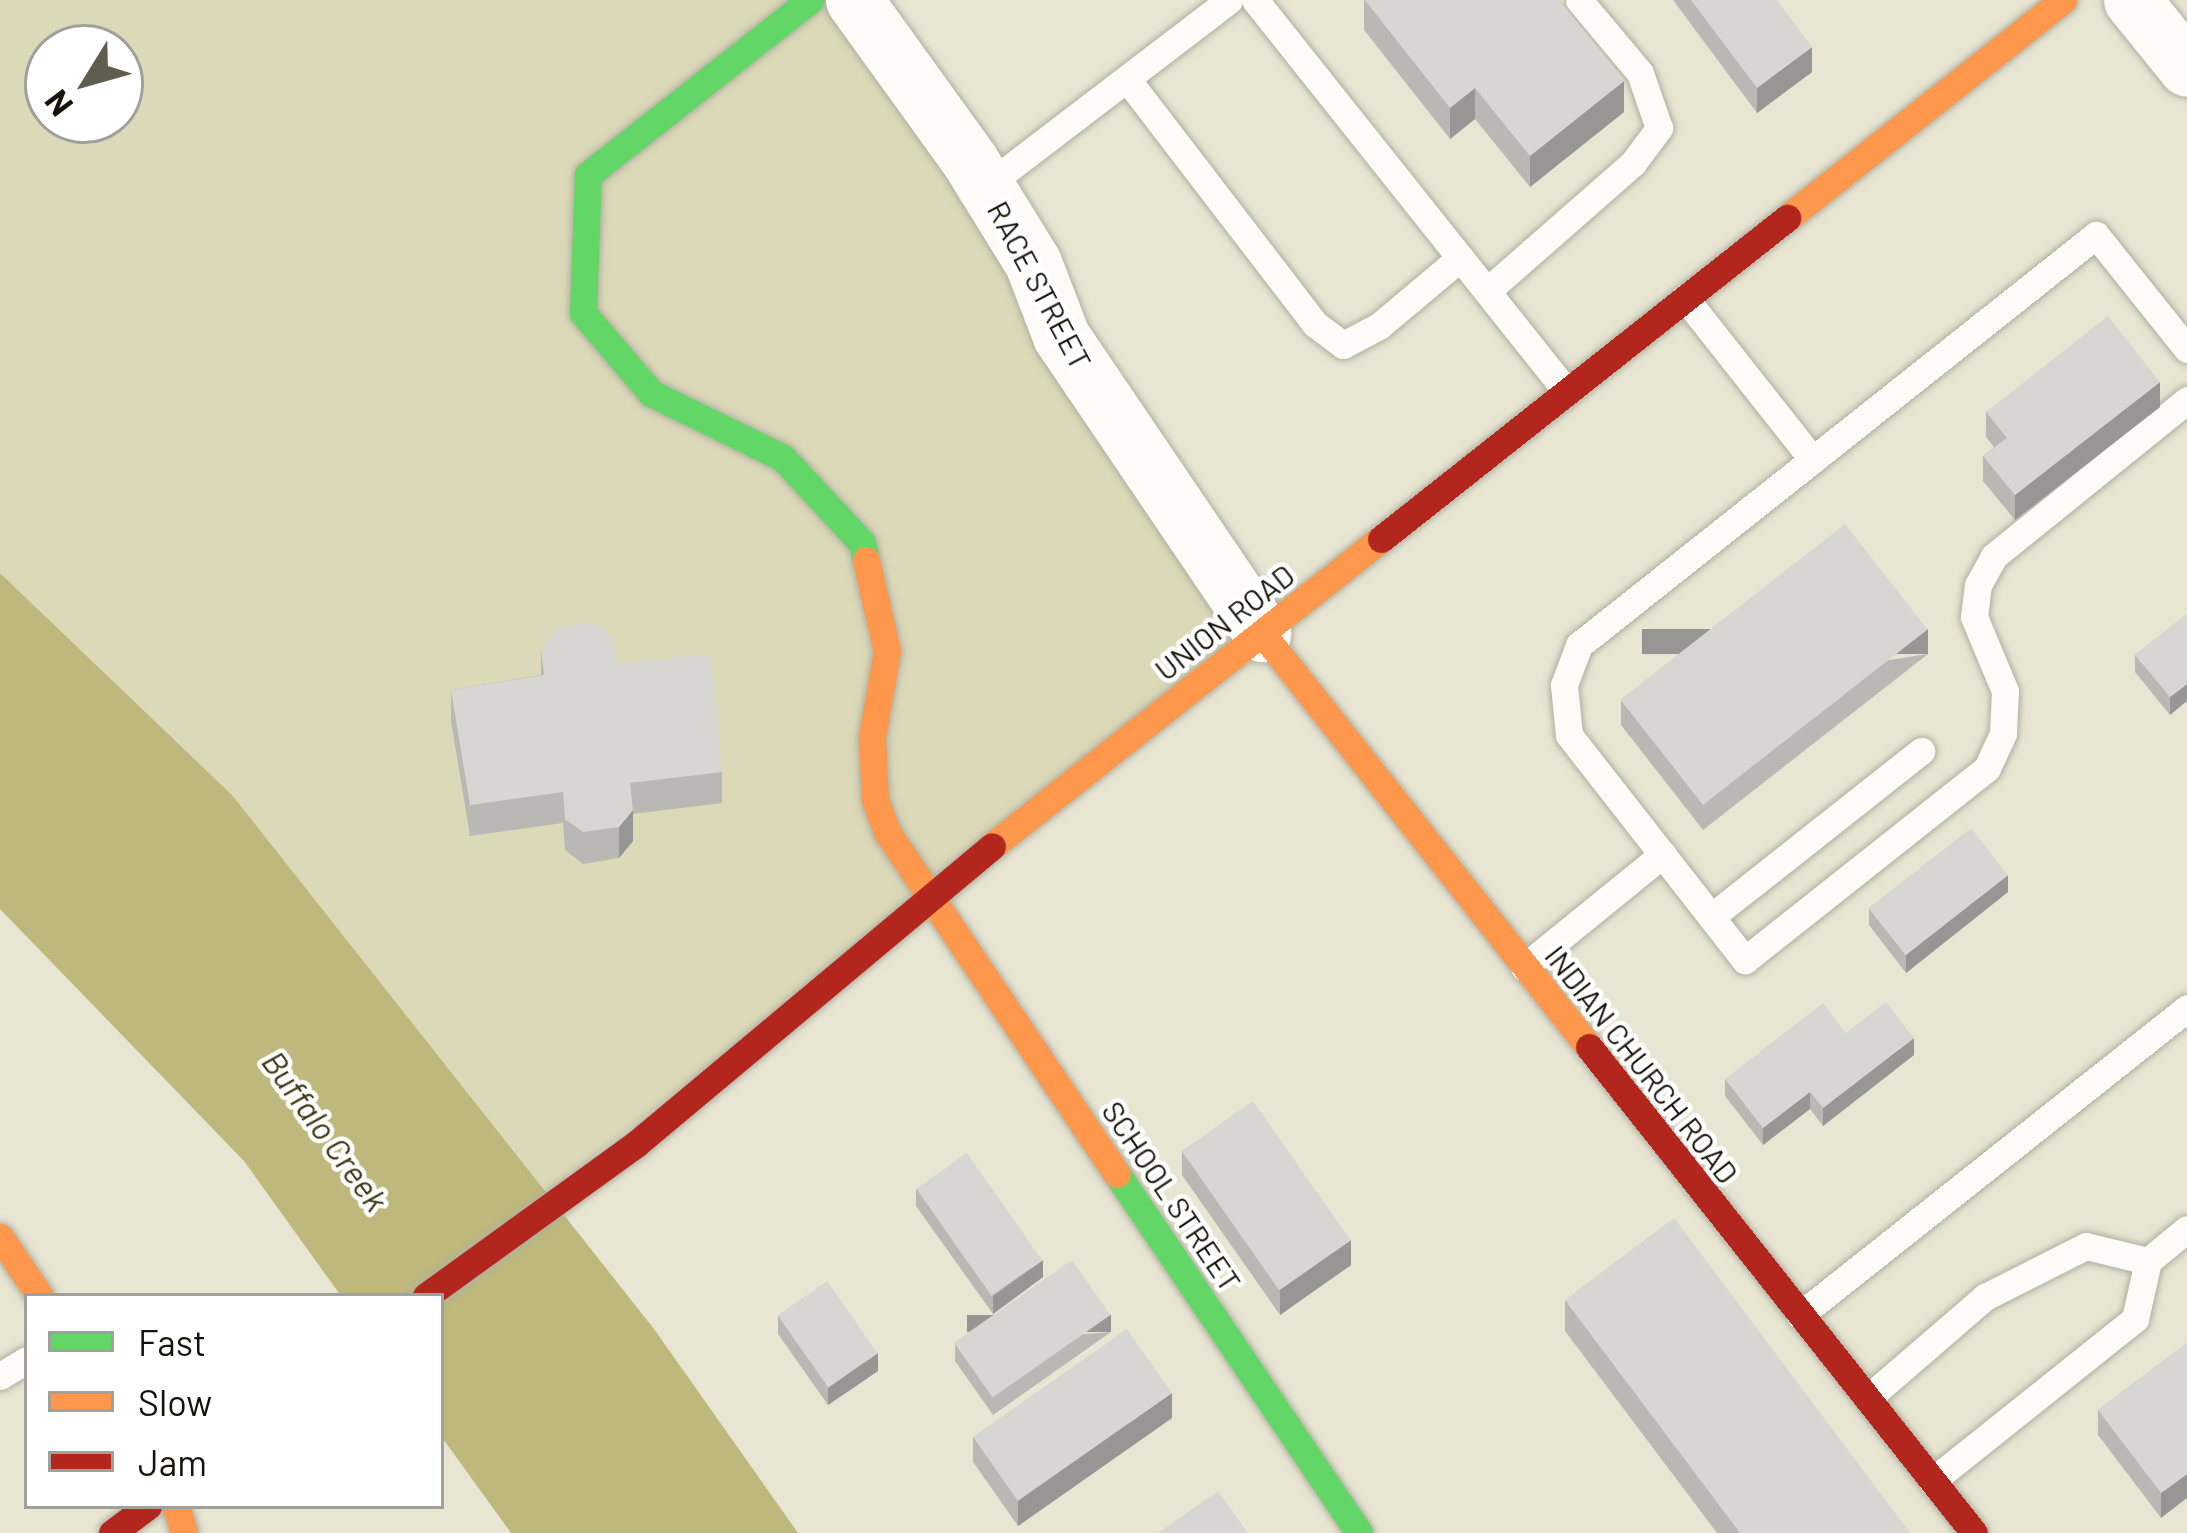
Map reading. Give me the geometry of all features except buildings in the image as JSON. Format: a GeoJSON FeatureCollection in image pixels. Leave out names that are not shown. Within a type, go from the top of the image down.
{"type":"FeatureCollection","features":[{"type":"Feature","properties":{"kind":"street","name":"SCHOOL STREET"},"geometry":{"type":"LineString","coordinates":[[810,0],[588,175],[584,313],[651,393],[783,458],[862,543],[886,651],[872,736],[875,800],[930,895],[1359,1533]]}},
{"type":"Feature","properties":{"kind":"street","name":"RACE STREET"},"geometry":{"type":"LineString","coordinates":[[854,0],[986,187],[1034,263],[1061,336],[1262,633]]}},
{"type":"Feature","properties":{"kind":"street","name":"UNION ROAD"},"geometry":{"type":"LineString","coordinates":[[430,1293],[636,1144],[930,895],[2063,0]]}},
{"type":"Feature","properties":{"kind":"street"},"geometry":{"type":"LineString","coordinates":[[2132,0],[2187,68]]}},
{"type":"Feature","properties":{"kind":"street","name":"INDIAN CHURCH ROAD"},"geometry":{"type":"LineString","coordinates":[[1262,633],[1974,1533]]}},
{"type":"Feature","properties":{"kind":"street"},"geometry":{"type":"LineString","coordinates":[[0,1237],[38,1293]]}},
{"type":"Feature","properties":{"kind":"street"},"geometry":{"type":"LineString","coordinates":[[112,1533],[144,1509]]}},
{"type":"Feature","properties":{"kind":"lane"},"geometry":{"type":"LineString","coordinates":[[986,187],[1229,0]]}},
{"type":"Feature","properties":{"kind":"lane"},"geometry":{"type":"LineString","coordinates":[[1255,0],[1567,392]]}},
{"type":"Feature","properties":{"kind":"lane"},"geometry":{"type":"LineString","coordinates":[[1487,291],[1633,163],[1659,128],[1640,73],[1579,0]]}},
{"type":"Feature","properties":{"kind":"lane"},"geometry":{"type":"LineString","coordinates":[[1126,79],[1315,325],[1343,345],[1379,326],[1460,258]]}},
{"type":"Feature","properties":{"kind":"lane"},"geometry":{"type":"LineString","coordinates":[[2187,350],[2096,235],[1579,645],[1564,685],[1569,735],[1745,960],[1988,768],[2002,733],[2005,691],[1974,617],[1978,585],[1994,556],[2187,400]]}},
{"type":"Feature","properties":{"kind":"lane"},"geometry":{"type":"LineString","coordinates":[[1685,298],[1813,460]]}},
{"type":"Feature","properties":{"kind":"lane"},"geometry":{"type":"LineString","coordinates":[[1712,916],[1921,751]]}},
{"type":"Feature","properties":{"kind":"lane"},"geometry":{"type":"LineString","coordinates":[[1524,967],[1664,854]]}},
{"type":"Feature","properties":{"kind":"lane"},"geometry":{"type":"LineString","coordinates":[[1799,1316],[2187,1008]]}},
{"type":"Feature","properties":{"kind":"lane"},"geometry":{"type":"LineString","coordinates":[[1932,1481],[2135,1319],[2149,1261],[2187,1229]]}},
{"type":"Feature","properties":{"kind":"lane"},"geometry":{"type":"LineString","coordinates":[[1866,1400],[1985,1297],[2086,1246],[2149,1261]]}},
{"type":"Feature","properties":{"kind":"shaded area"},"geometry":{"type":"Polygon","coordinates":[[[0,0],[854,0],[1262,633],[546,1193],[232,795],[0,573],[0,0]]]}},
{"type":"Feature","properties":{"kind":"water","name":"Buffalo Creek"},"geometry":{"type":"Polygon","coordinates":[[[0,573],[232,795],[654,1329],[798,1533],[511,1533],[444,1440],[444,1293],[339,1293],[244,1161],[0,909],[0,573]]]}},
{"type":"Feature","properties":{"kind":"traffic: fast"},"geometry":{"type":"LineString","coordinates":[[810,0],[588,175],[583,313],[651,393],[783,458],[862,543],[866,560]]}},
{"type":"Feature","properties":{"kind":"traffic: fast"},"geometry":{"type":"LineString","coordinates":[[1117,1174],[1359,1533]]}},
{"type":"Feature","properties":{"kind":"traffic: slow"},"geometry":{"type":"LineString","coordinates":[[1787,218],[2063,0]]}},
{"type":"Feature","properties":{"kind":"traffic: slow"},"geometry":{"type":"LineString","coordinates":[[992,846],[1381,539]]}},
{"type":"Feature","properties":{"kind":"traffic: slow"},"geometry":{"type":"LineString","coordinates":[[866,560],[887,651],[872,737],[875,800],[887,832],[1117,1174]]}},
{"type":"Feature","properties":{"kind":"traffic: slow"},"geometry":{"type":"LineString","coordinates":[[1262,633],[1589,1047]]}},
{"type":"Feature","properties":{"kind":"traffic: slow"},"geometry":{"type":"LineString","coordinates":[[0,1237],[38,1293]]}},
{"type":"Feature","properties":{"kind":"traffic: slow"},"geometry":{"type":"LineString","coordinates":[[177,1509],[184,1533]]}},
{"type":"Feature","properties":{"kind":"traffic: jam"},"geometry":{"type":"LineString","coordinates":[[1381,539],[1787,218]]}},
{"type":"Feature","properties":{"kind":"traffic: jam"},"geometry":{"type":"LineString","coordinates":[[430,1293],[636,1144],[992,846]]}},
{"type":"Feature","properties":{"kind":"traffic: jam"},"geometry":{"type":"LineString","coordinates":[[1589,1047],[1974,1533]]}},
{"type":"Feature","properties":{"kind":"traffic: jam"},"geometry":{"type":"LineString","coordinates":[[112,1533],[144,1509]]}}]}
